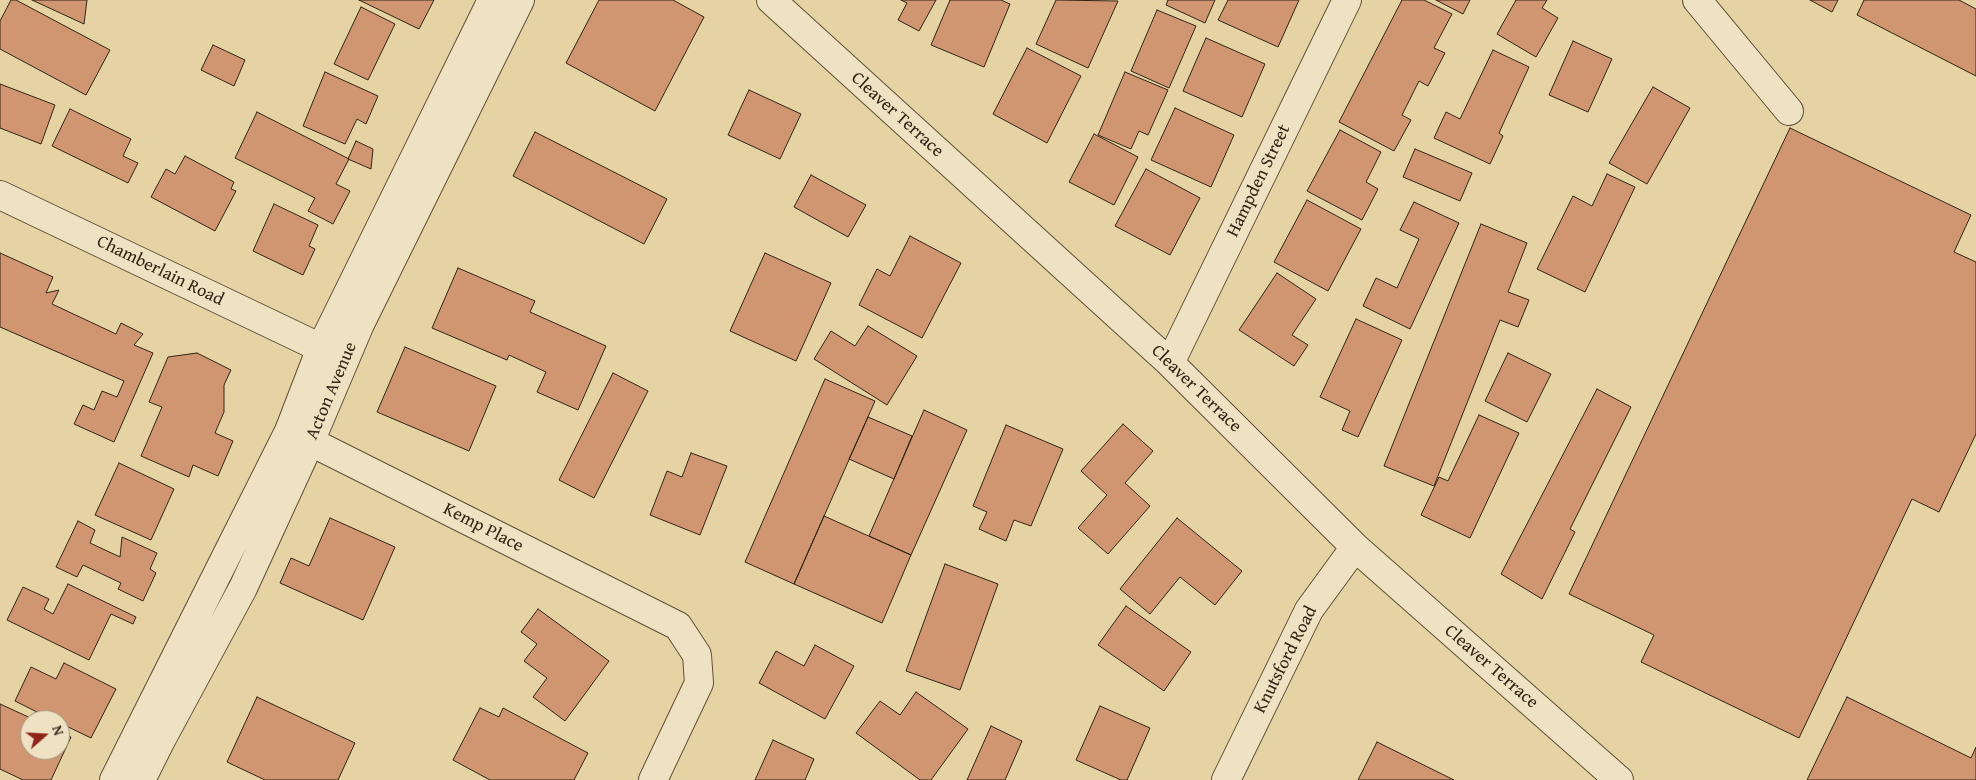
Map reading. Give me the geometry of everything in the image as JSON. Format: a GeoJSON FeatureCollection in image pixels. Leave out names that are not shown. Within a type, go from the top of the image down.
{"type":"FeatureCollection","features":[{"type":"Feature","properties":{"kind":"street","name":"Acton Avenue"},"geometry":{"type":"LineString","coordinates":[[142,780],[160,742],[242,588],[300,436],[321,348],[492,0]]}},
{"type":"Feature","properties":{"kind":"street","name":"Acton Avenue"},"geometry":{"type":"LineString","coordinates":[[114,780],[360,324],[520,0]]}},
{"type":"Feature","properties":{"kind":"street","name":"Cleaver Terrace"},"geometry":{"type":"LineString","coordinates":[[771,0],[1170,363],[1356,547],[1619,780]]}},
{"type":"Feature","properties":{"kind":"street","name":"Hampden Street"},"geometry":{"type":"LineString","coordinates":[[1170,363],[1347,0]]}},
{"type":"Feature","properties":{"kind":"street"},"geometry":{"type":"LineString","coordinates":[[1696,0],[1790,111]]}},
{"type":"Feature","properties":{"kind":"street","name":"Chamberlain Road"},"geometry":{"type":"LineString","coordinates":[[0,195],[321,348]]}},
{"type":"Feature","properties":{"kind":"street","name":"Kemp Place"},"geometry":{"type":"LineString","coordinates":[[300,436],[678,626],[697,655],[699,683],[653,780]]}},
{"type":"Feature","properties":{"kind":"street","name":"Knutsford Road"},"geometry":{"type":"LineString","coordinates":[[1226,780],[1309,610],[1356,547]]}},
{"type":"Feature","properties":{"kind":"building"},"geometry":{"type":"Polygon","coordinates":[[[11,0],[16,0],[110,50],[86,95],[0,49],[0,21],[11,0]]]}},
{"type":"Feature","properties":{"kind":"building"},"geometry":{"type":"Polygon","coordinates":[[[32,0],[87,0],[84,24],[32,0]]]}},
{"type":"Feature","properties":{"kind":"building"},"geometry":{"type":"Polygon","coordinates":[[[359,0],[434,0],[419,29],[359,0]]]}},
{"type":"Feature","properties":{"kind":"building"},"geometry":{"type":"Polygon","coordinates":[[[599,0],[673,0],[704,17],[655,111],[566,63],[599,0]]]}},
{"type":"Feature","properties":{"kind":"building"},"geometry":{"type":"Polygon","coordinates":[[[901,0],[936,0],[919,31],[898,20],[907,3],[901,0]]]}},
{"type":"Feature","properties":{"kind":"building"},"geometry":{"type":"Polygon","coordinates":[[[950,0],[1001,0],[1010,4],[984,67],[931,45],[950,0]]]}},
{"type":"Feature","properties":{"kind":"building"},"geometry":{"type":"Polygon","coordinates":[[[1056,0],[1118,1],[1088,68],[1036,44],[1056,0]]]}},
{"type":"Feature","properties":{"kind":"building"},"geometry":{"type":"Polygon","coordinates":[[[1168,0],[1215,0],[1205,23],[1166,5],[1168,0]]]}},
{"type":"Feature","properties":{"kind":"building"},"geometry":{"type":"Polygon","coordinates":[[[1228,0],[1299,0],[1278,47],[1218,20],[1228,0]]]}},
{"type":"Feature","properties":{"kind":"building"},"geometry":{"type":"Polygon","coordinates":[[[1402,0],[1424,0],[1452,14],[1434,48],[1445,53],[1428,86],[1419,81],[1402,115],[1411,120],[1394,151],[1339,122],[1402,0]]]}},
{"type":"Feature","properties":{"kind":"building"},"geometry":{"type":"Polygon","coordinates":[[[1436,0],[1470,0],[1463,14],[1436,0]]]}},
{"type":"Feature","properties":{"kind":"building"},"geometry":{"type":"Polygon","coordinates":[[[1516,0],[1547,0],[1542,8],[1558,18],[1536,57],[1497,34],[1516,0]]]}},
{"type":"Feature","properties":{"kind":"building"},"geometry":{"type":"Polygon","coordinates":[[[1810,0],[1838,0],[1832,12],[1810,0]]]}},
{"type":"Feature","properties":{"kind":"building"},"geometry":{"type":"Polygon","coordinates":[[[1864,0],[1959,0],[1976,9],[1976,76],[1857,15],[1864,0]]]}},
{"type":"Feature","properties":{"kind":"building"},"geometry":{"type":"Polygon","coordinates":[[[361,7],[395,24],[368,80],[334,64],[361,7]]]}},
{"type":"Feature","properties":{"kind":"building"},"geometry":{"type":"Polygon","coordinates":[[[1157,10],[1196,26],[1169,88],[1131,71],[1157,10]]]}},
{"type":"Feature","properties":{"kind":"building"},"geometry":{"type":"Polygon","coordinates":[[[1206,38],[1265,64],[1242,117],[1183,91],[1206,38]]]}},
{"type":"Feature","properties":{"kind":"building"},"geometry":{"type":"Polygon","coordinates":[[[1573,41],[1612,59],[1588,112],[1549,95],[1573,41]]]}},
{"type":"Feature","properties":{"kind":"building"},"geometry":{"type":"Polygon","coordinates":[[[213,45],[245,60],[234,86],[201,70],[213,45]]]}},
{"type":"Feature","properties":{"kind":"building"},"geometry":{"type":"Polygon","coordinates":[[[1027,48],[1081,76],[1047,143],[993,114],[1027,48]]]}},
{"type":"Feature","properties":{"kind":"building"},"geometry":{"type":"Polygon","coordinates":[[[1493,50],[1529,67],[1499,133],[1503,136],[1490,164],[1434,138],[1446,112],[1460,119],[1493,50]]]}},
{"type":"Feature","properties":{"kind":"building"},"geometry":{"type":"Polygon","coordinates":[[[325,72],[378,96],[366,124],[357,119],[345,144],[303,126],[325,72]]]}},
{"type":"Feature","properties":{"kind":"building"},"geometry":{"type":"Polygon","coordinates":[[[1125,72],[1168,90],[1148,135],[1139,131],[1131,149],[1098,135],[1125,72]]]}},
{"type":"Feature","properties":{"kind":"building"},"geometry":{"type":"Polygon","coordinates":[[[0,84],[55,105],[41,144],[0,128],[0,84]]]}},
{"type":"Feature","properties":{"kind":"building"},"geometry":{"type":"Polygon","coordinates":[[[1653,87],[1690,108],[1647,184],[1609,163],[1653,87]]]}},
{"type":"Feature","properties":{"kind":"building"},"geometry":{"type":"Polygon","coordinates":[[[749,90],[801,114],[780,159],[728,135],[749,90]]]}},
{"type":"Feature","properties":{"kind":"building"},"geometry":{"type":"Polygon","coordinates":[[[1175,108],[1234,135],[1211,187],[1151,160],[1175,108]]]}},
{"type":"Feature","properties":{"kind":"building"},"geometry":{"type":"Polygon","coordinates":[[[70,109],[131,139],[123,156],[138,163],[128,183],[52,146],[70,109]]]}},
{"type":"Feature","properties":{"kind":"building"},"geometry":{"type":"Polygon","coordinates":[[[257,112],[349,159],[336,184],[350,191],[333,224],[308,211],[315,198],[235,158],[257,112]]]}},
{"type":"Feature","properties":{"kind":"building"},"geometry":{"type":"Polygon","coordinates":[[[1790,128],[1971,215],[1954,252],[1976,262],[1976,434],[1939,512],[1912,499],[1799,738],[1641,662],[1654,635],[1569,594],[1790,128]]]}},
{"type":"Feature","properties":{"kind":"building"},"geometry":{"type":"Polygon","coordinates":[[[1340,130],[1381,152],[1366,182],[1378,189],[1362,220],[1307,191],[1340,130]]]}},
{"type":"Feature","properties":{"kind":"building"},"geometry":{"type":"Polygon","coordinates":[[[535,132],[667,199],[644,244],[513,176],[535,132]]]}},
{"type":"Feature","properties":{"kind":"building"},"geometry":{"type":"Polygon","coordinates":[[[1094,134],[1138,157],[1114,205],[1069,182],[1094,134]]]}},
{"type":"Feature","properties":{"kind":"building"},"geometry":{"type":"Polygon","coordinates":[[[356,141],[373,149],[371,169],[348,159],[356,141]]]}},
{"type":"Feature","properties":{"kind":"building"},"geometry":{"type":"Polygon","coordinates":[[[1415,149],[1472,173],[1460,201],[1403,177],[1415,149]]]}},
{"type":"Feature","properties":{"kind":"building"},"geometry":{"type":"Polygon","coordinates":[[[185,156],[234,182],[231,189],[236,191],[215,231],[151,197],[166,169],[175,174],[185,156]]]}},
{"type":"Feature","properties":{"kind":"building"},"geometry":{"type":"Polygon","coordinates":[[[1146,169],[1200,198],[1170,255],[1115,226],[1146,169]]]}},
{"type":"Feature","properties":{"kind":"building"},"geometry":{"type":"Polygon","coordinates":[[[1607,174],[1635,187],[1585,292],[1537,269],[1573,196],[1592,206],[1607,174]]]}},
{"type":"Feature","properties":{"kind":"building"},"geometry":{"type":"Polygon","coordinates":[[[811,175],[866,205],[848,237],[794,207],[811,175]]]}},
{"type":"Feature","properties":{"kind":"building"},"geometry":{"type":"Polygon","coordinates":[[[1307,200],[1361,229],[1328,291],[1274,262],[1307,200]]]}},
{"type":"Feature","properties":{"kind":"building"},"geometry":{"type":"Polygon","coordinates":[[[1414,202],[1459,223],[1410,329],[1363,306],[1376,278],[1397,288],[1419,239],[1400,230],[1414,202]]]}},
{"type":"Feature","properties":{"kind":"building"},"geometry":{"type":"Polygon","coordinates":[[[274,204],[318,225],[309,246],[315,249],[303,275],[253,251],[274,204]]]}},
{"type":"Feature","properties":{"kind":"building"},"geometry":{"type":"Polygon","coordinates":[[[1481,224],[1527,243],[1508,292],[1529,300],[1518,327],[1500,320],[1434,486],[1384,466],[1481,224]]]}},
{"type":"Feature","properties":{"kind":"building"},"geometry":{"type":"Polygon","coordinates":[[[910,236],[961,263],[922,338],[859,305],[877,269],[890,276],[910,236]]]}},
{"type":"Feature","properties":{"kind":"building"},"geometry":{"type":"Polygon","coordinates":[[[0,253],[53,277],[46,293],[59,290],[52,304],[116,334],[121,323],[143,334],[134,345],[153,353],[114,442],[74,424],[83,405],[94,410],[102,391],[117,397],[124,381],[0,327],[0,253]]]}},
{"type":"Feature","properties":{"kind":"building"},"geometry":{"type":"Polygon","coordinates":[[[765,253],[831,283],[796,361],[730,331],[765,253]]]}},
{"type":"Feature","properties":{"kind":"building"},"geometry":{"type":"Polygon","coordinates":[[[458,268],[535,301],[530,312],[606,346],[578,410],[537,392],[546,372],[509,355],[507,360],[432,328],[458,268]]]}},
{"type":"Feature","properties":{"kind":"building"},"geometry":{"type":"Polygon","coordinates":[[[1277,273],[1316,299],[1292,335],[1308,345],[1294,366],[1239,330],[1277,273]]]}},
{"type":"Feature","properties":{"kind":"building"},"geometry":{"type":"Polygon","coordinates":[[[1356,319],[1402,340],[1358,437],[1342,430],[1350,411],[1320,397],[1356,319]]]}},
{"type":"Feature","properties":{"kind":"building"},"geometry":{"type":"Polygon","coordinates":[[[868,326],[917,356],[887,405],[814,359],[831,331],[855,346],[868,326]]]}},
{"type":"Feature","properties":{"kind":"building"},"geometry":{"type":"Polygon","coordinates":[[[405,347],[496,386],[469,451],[377,412],[405,347]]]}},
{"type":"Feature","properties":{"kind":"building"},"geometry":{"type":"Polygon","coordinates":[[[197,353],[231,370],[224,385],[224,412],[215,433],[233,441],[218,476],[193,465],[189,477],[141,456],[162,407],[149,402],[168,357],[197,353]]]}},
{"type":"Feature","properties":{"kind":"building"},"geometry":{"type":"Polygon","coordinates":[[[1508,353],[1551,374],[1527,422],[1485,401],[1508,353]]]}},
{"type":"Feature","properties":{"kind":"building"},"geometry":{"type":"Polygon","coordinates":[[[613,373],[648,391],[594,498],[559,480],[613,373]]]}},
{"type":"Feature","properties":{"kind":"building"},"geometry":{"type":"Polygon","coordinates":[[[825,379],[875,401],[794,584],[745,562],[825,379]]]}},
{"type":"Feature","properties":{"kind":"building"},"geometry":{"type":"Polygon","coordinates":[[[1597,389],[1631,407],[1570,529],[1575,532],[1542,599],[1501,574],[1597,389]]]}},
{"type":"Feature","properties":{"kind":"building"},"geometry":{"type":"Polygon","coordinates":[[[924,410],[967,430],[911,555],[869,536],[924,410]]]}},
{"type":"Feature","properties":{"kind":"building"},"geometry":{"type":"Polygon","coordinates":[[[1479,415],[1519,433],[1470,538],[1421,515],[1439,477],[1448,481],[1479,415]]]}},
{"type":"Feature","properties":{"kind":"building"},"geometry":{"type":"Polygon","coordinates":[[[868,417],[912,436],[894,479],[849,459],[868,417]]]}},
{"type":"Feature","properties":{"kind":"building"},"geometry":{"type":"Polygon","coordinates":[[[1123,424],[1153,451],[1125,483],[1150,506],[1108,554],[1078,528],[1107,495],[1081,471],[1123,424]]]}},
{"type":"Feature","properties":{"kind":"building"},"geometry":{"type":"Polygon","coordinates":[[[1006,425],[1063,449],[1031,526],[1014,520],[1006,541],[979,529],[987,512],[973,506],[1006,425]]]}},
{"type":"Feature","properties":{"kind":"building"},"geometry":{"type":"Polygon","coordinates":[[[691,453],[727,466],[700,535],[650,515],[667,471],[682,477],[691,453]]]}},
{"type":"Feature","properties":{"kind":"building"},"geometry":{"type":"Polygon","coordinates":[[[119,463],[174,489],[151,540],[95,515],[119,463]]]}},
{"type":"Feature","properties":{"kind":"building"},"geometry":{"type":"Polygon","coordinates":[[[824,516],[911,555],[882,623],[794,584],[824,516]]]}},
{"type":"Feature","properties":{"kind":"building"},"geometry":{"type":"Polygon","coordinates":[[[330,518],[395,547],[363,620],[280,583],[291,558],[309,566],[330,518]]]}},
{"type":"Feature","properties":{"kind":"building"},"geometry":{"type":"Polygon","coordinates":[[[1177,518],[1242,571],[1215,605],[1180,577],[1150,614],[1120,589],[1177,518]]]}},
{"type":"Feature","properties":{"kind":"building"},"geometry":{"type":"Polygon","coordinates":[[[78,521],[95,530],[90,543],[120,557],[122,537],[157,553],[150,569],[156,573],[143,601],[118,589],[121,583],[83,565],[77,577],[56,567],[78,521]]]}},
{"type":"Feature","properties":{"kind":"building"},"geometry":{"type":"Polygon","coordinates":[[[945,564],[998,584],[960,690],[906,671],[945,564]]]}},
{"type":"Feature","properties":{"kind":"building"},"geometry":{"type":"Polygon","coordinates":[[[68,584],[136,617],[133,624],[111,614],[89,660],[7,620],[23,587],[49,599],[44,609],[53,614],[68,584]]]}},
{"type":"Feature","properties":{"kind":"building"},"geometry":{"type":"Polygon","coordinates":[[[1126,606],[1191,652],[1164,691],[1098,645],[1126,606]]]}},
{"type":"Feature","properties":{"kind":"building"},"geometry":{"type":"Polygon","coordinates":[[[538,609],[609,661],[565,721],[533,697],[547,678],[524,661],[537,644],[521,632],[538,609]]]}},
{"type":"Feature","properties":{"kind":"building"},"geometry":{"type":"Polygon","coordinates":[[[815,645],[854,666],[825,719],[759,683],[776,651],[804,666],[815,645]]]}},
{"type":"Feature","properties":{"kind":"building"},"geometry":{"type":"Polygon","coordinates":[[[64,663],[116,689],[91,738],[70,728],[70,710],[33,710],[15,701],[31,667],[56,679],[64,663]]]}},
{"type":"Feature","properties":{"kind":"building"},"geometry":{"type":"Polygon","coordinates":[[[916,692],[968,729],[931,780],[920,780],[856,733],[880,701],[900,715],[916,692]]]}},
{"type":"Feature","properties":{"kind":"building"},"geometry":{"type":"Polygon","coordinates":[[[257,697],[355,743],[338,780],[265,780],[227,762],[257,697]]]}},
{"type":"Feature","properties":{"kind":"building"},"geometry":{"type":"Polygon","coordinates":[[[1847,697],[1971,758],[1976,747],[1976,780],[1807,780],[1847,697]]]}},
{"type":"Feature","properties":{"kind":"building"},"geometry":{"type":"Polygon","coordinates":[[[0,704],[20,713],[20,760],[60,760],[51,780],[23,780],[0,769],[0,704]]]}},
{"type":"Feature","properties":{"kind":"building"},"geometry":{"type":"Polygon","coordinates":[[[1100,706],[1150,728],[1127,780],[1121,780],[1076,760],[1100,706]]]}},
{"type":"Feature","properties":{"kind":"building"},"geometry":{"type":"Polygon","coordinates":[[[480,708],[499,717],[503,708],[588,753],[574,780],[490,780],[453,760],[480,708]]]}},
{"type":"Feature","properties":{"kind":"building"},"geometry":{"type":"Polygon","coordinates":[[[991,726],[1022,741],[1005,780],[967,780],[991,726]]]}},
{"type":"Feature","properties":{"kind":"building"},"geometry":{"type":"Polygon","coordinates":[[[773,740],[814,759],[805,780],[755,780],[773,740]]]}},
{"type":"Feature","properties":{"kind":"building"},"geometry":{"type":"Polygon","coordinates":[[[1377,742],[1454,780],[1358,780],[1377,742]]]}}]}
